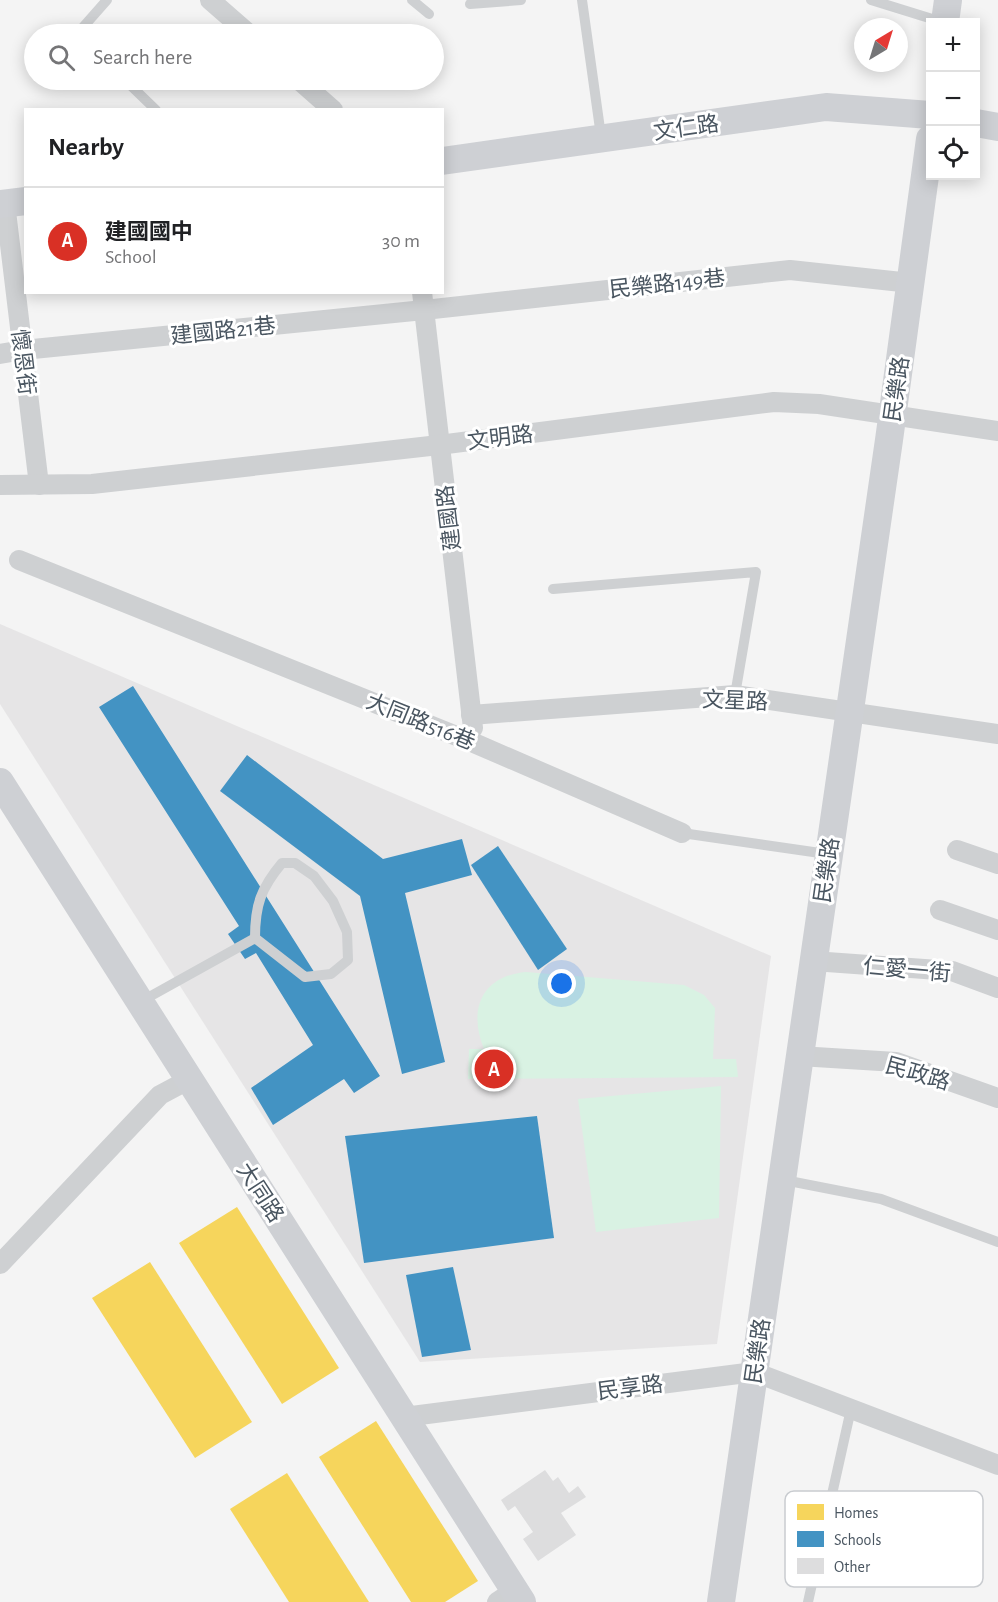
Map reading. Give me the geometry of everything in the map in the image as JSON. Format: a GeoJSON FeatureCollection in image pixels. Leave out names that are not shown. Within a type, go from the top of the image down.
{"type":"FeatureCollection","features":[{"type":"Feature","properties":{"kind":"main road"},"geometry":{"type":"LineString","coordinates":[[945,18],[948,0]]}},
{"type":"Feature","properties":{"kind":"main road","name":"文仁路"},"geometry":{"type":"LineString","coordinates":[[444,161],[826,107],[926,115]]}},
{"type":"Feature","properties":{"kind":"main road"},"geometry":{"type":"LineString","coordinates":[[980,124],[998,127]]}},
{"type":"Feature","properties":{"kind":"main road","name":"民樂路"},"geometry":{"type":"LineString","coordinates":[[721,1602],[893,415],[926,169]]}},
{"type":"Feature","properties":{"kind":"main road","name":"大同路"},"geometry":{"type":"LineString","coordinates":[[0,782],[404,1417],[511,1598]]}},
{"type":"Feature","properties":{"kind":"street"},"geometry":{"type":"LineString","coordinates":[[210,0],[238,24]]}},
{"type":"Feature","properties":{"kind":"street"},"geometry":{"type":"LineString","coordinates":[[310,90],[331,108]]}},
{"type":"Feature","properties":{"kind":"street","name":"懷恩街"},"geometry":{"type":"LineString","coordinates":[[10,203],[23,350],[39,485]]}},
{"type":"Feature","properties":{"kind":"street","name":"民樂路149巷"},"geometry":{"type":"LineString","coordinates":[[423,301],[790,270],[911,283]]}},
{"type":"Feature","properties":{"kind":"street","name":"建國路21巷"},"geometry":{"type":"LineString","coordinates":[[0,354],[423,301]]}},
{"type":"Feature","properties":{"kind":"street","name":"建國路"},"geometry":{"type":"LineString","coordinates":[[423,301],[474,742]]}},
{"type":"Feature","properties":{"kind":"street","name":"文明路"},"geometry":{"type":"LineString","coordinates":[[0,485],[92,484],[439,445],[774,402],[819,404],[998,432]]}},
{"type":"Feature","properties":{"kind":"street","name":"大同路516巷"},"geometry":{"type":"LineString","coordinates":[[19,560],[474,742],[682,833]]}},
{"type":"Feature","properties":{"kind":"street","name":"文星路"},"geometry":{"type":"LineString","coordinates":[[471,716],[735,695],[998,734]]}},
{"type":"Feature","properties":{"kind":"street"},"geometry":{"type":"LineString","coordinates":[[957,850],[998,864]]}},
{"type":"Feature","properties":{"kind":"street"},"geometry":{"type":"LineString","coordinates":[[940,910],[998,930]]}},
{"type":"Feature","properties":{"kind":"street","name":"仁愛一街"},"geometry":{"type":"LineString","coordinates":[[813,961],[952,971],[998,988]]}},
{"type":"Feature","properties":{"kind":"street","name":"民政路"},"geometry":{"type":"LineString","coordinates":[[799,1056],[896,1062],[998,1098]]}},
{"type":"Feature","properties":{"kind":"street"},"geometry":{"type":"LineString","coordinates":[[0,1264],[160,1095],[189,1079]]}},
{"type":"Feature","properties":{"kind":"street","name":"民享路"},"geometry":{"type":"LineString","coordinates":[[404,1417],[754,1372],[998,1465]]}},
{"type":"Feature","properties":{"kind":"lane"},"geometry":{"type":"LineString","coordinates":[[86,24],[107,0]]}},
{"type":"Feature","properties":{"kind":"lane"},"geometry":{"type":"LineString","coordinates":[[412,0],[429,14]]}},
{"type":"Feature","properties":{"kind":"lane"},"geometry":{"type":"LineString","coordinates":[[470,4],[521,0]]}},
{"type":"Feature","properties":{"kind":"lane"},"geometry":{"type":"LineString","coordinates":[[582,0],[602,139]]}},
{"type":"Feature","properties":{"kind":"lane"},"geometry":{"type":"LineString","coordinates":[[871,0],[931,18]]}},
{"type":"Feature","properties":{"kind":"lane"},"geometry":{"type":"LineString","coordinates":[[135,90],[154,108]]}},
{"type":"Feature","properties":{"kind":"lane"},"geometry":{"type":"LineString","coordinates":[[553,589],[756,572],[735,695]]}},
{"type":"Feature","properties":{"kind":"lane","name":"大同路516巷"},"geometry":{"type":"LineString","coordinates":[[682,833],[829,854]]}},
{"type":"Feature","properties":{"kind":"lane"},"geometry":{"type":"LineString","coordinates":[[282,863],[295,863],[314,876],[333,901],[347,932],[348,960],[331,974],[305,977],[255,938],[256,908],[261,892],[282,863]]}},
{"type":"Feature","properties":{"kind":"lane"},"geometry":{"type":"LineString","coordinates":[[140,1002],[255,938]]}},
{"type":"Feature","properties":{"kind":"lane"},"geometry":{"type":"LineString","coordinates":[[781,1179],[881,1199],[998,1242]]}},
{"type":"Feature","properties":{"kind":"lane"},"geometry":{"type":"LineString","coordinates":[[833,1491],[851,1409]]}},
{"type":"Feature","properties":{"kind":"lane"},"geometry":{"type":"LineString","coordinates":[[808,1602],[811,1587]]}},
{"type":"Feature","properties":{"kind":"shaded area"},"geometry":{"type":"Polygon","coordinates":[[[0,624],[771,956],[717,1344],[420,1362],[0,704],[0,624]]]}},
{"type":"Feature","properties":{"kind":"green space"},"geometry":{"type":"Polygon","coordinates":[[[526,972],[684,985],[704,995],[715,1008],[713,1059],[736,1059],[738,1077],[468,1079],[469,1049],[484,1049],[477,1021],[482,997],[498,980],[526,972]]]}},
{"type":"Feature","properties":{"kind":"green space"},"geometry":{"type":"Polygon","coordinates":[[[721,1086],[719,1218],[596,1232],[578,1099],[721,1086]]]}},
{"type":"Feature","properties":{"kind":"building: Homes"},"geometry":{"type":"Polygon","coordinates":[[[237,1207],[339,1368],[282,1404],[179,1243],[237,1207]]]}},
{"type":"Feature","properties":{"kind":"building: Homes"},"geometry":{"type":"Polygon","coordinates":[[[150,1262],[252,1422],[195,1458],[92,1298],[150,1262]]]}},
{"type":"Feature","properties":{"kind":"building: Homes"},"geometry":{"type":"Polygon","coordinates":[[[376,1421],[478,1581],[445,1602],[411,1602],[319,1457],[376,1421]]]}},
{"type":"Feature","properties":{"kind":"building: Homes"},"geometry":{"type":"Polygon","coordinates":[[[287,1473],[369,1602],[289,1602],[230,1509],[287,1473]]]}},
{"type":"Feature","properties":{"kind":"building: Schools"},"geometry":{"type":"Polygon","coordinates":[[[133,686],[380,1076],[354,1093],[344,1079],[273,1125],[251,1088],[313,1045],[256,953],[245,959],[228,934],[239,926],[99,707],[133,686]]]}},
{"type":"Feature","properties":{"kind":"building: Schools"},"geometry":{"type":"Polygon","coordinates":[[[247,755],[383,859],[462,839],[472,875],[405,893],[445,1062],[402,1074],[360,896],[220,791],[247,755]]]}},
{"type":"Feature","properties":{"kind":"building: Schools"},"geometry":{"type":"Polygon","coordinates":[[[498,846],[567,949],[538,970],[471,865],[498,846]]]}},
{"type":"Feature","properties":{"kind":"building: Schools"},"geometry":{"type":"Polygon","coordinates":[[[537,1116],[554,1238],[364,1263],[345,1136],[537,1116]]]}},
{"type":"Feature","properties":{"kind":"building: Schools"},"geometry":{"type":"Polygon","coordinates":[[[453,1267],[471,1350],[422,1357],[406,1275],[453,1267]]]}},
{"type":"Feature","properties":{"kind":"building: Other"},"geometry":{"type":"Polygon","coordinates":[[[545,1470],[553,1481],[558,1477],[569,1493],[578,1486],[586,1497],[561,1513],[576,1535],[538,1561],[523,1539],[533,1532],[515,1506],[508,1511],[501,1500],[545,1470]]]}},
{"type":"Feature","properties":{"kind":"place","name":"建國國中"},"geometry":{"type":"Point","coordinates":[494,1069]}}]}
